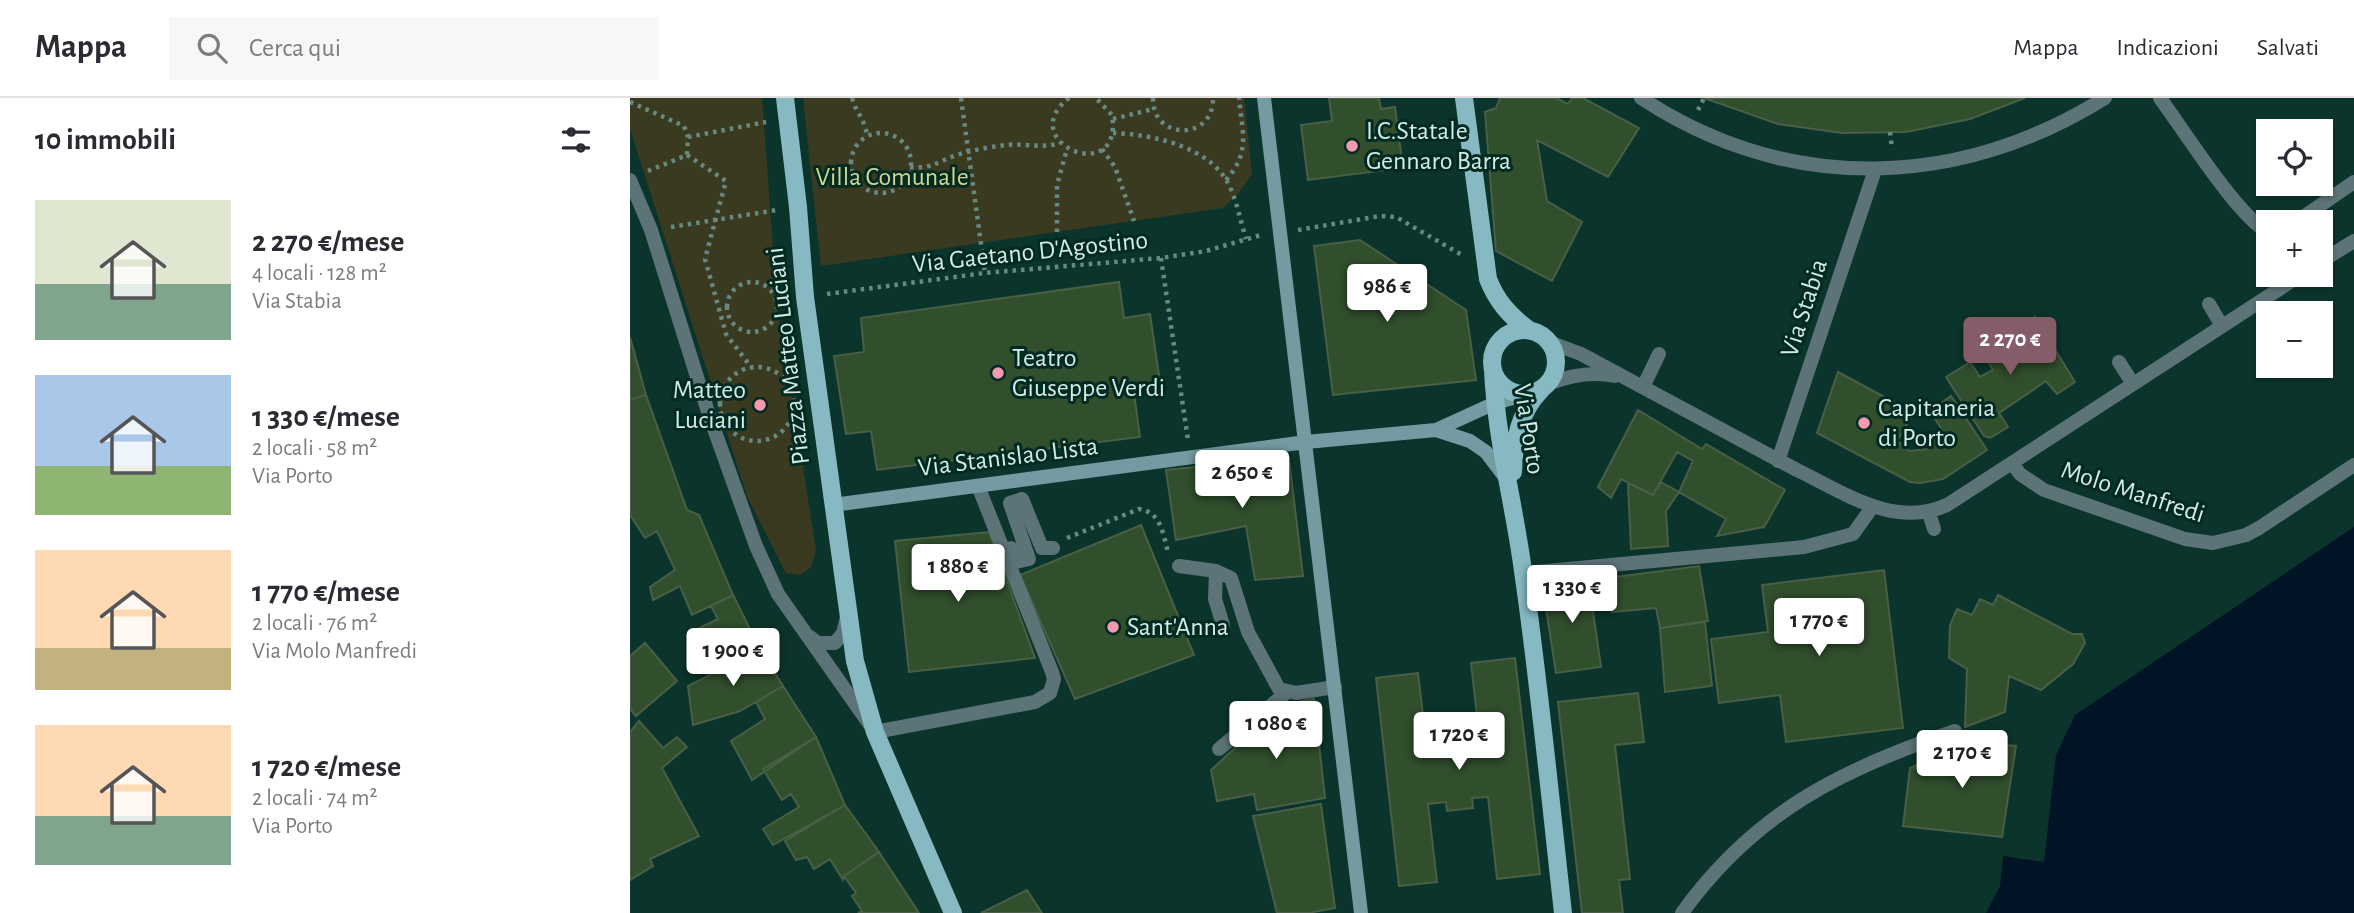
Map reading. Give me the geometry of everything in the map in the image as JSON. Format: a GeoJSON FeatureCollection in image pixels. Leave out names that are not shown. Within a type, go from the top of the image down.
{"type":"FeatureCollection","features":[{"type":"Feature","properties":{"kind":"main road","name":"Piazza Matteo Luciani"},"geometry":{"type":"LineString","coordinates":[[785,98],[805,297],[855,661],[875,732],[953,913]]}},
{"type":"Feature","properties":{"kind":"main road"},"geometry":{"type":"LineString","coordinates":[[1265,98],[1361,913]]}},
{"type":"Feature","properties":{"kind":"main road"},"geometry":{"type":"LineString","coordinates":[[1436,430],[1494,403],[1546,386],[1556,368],[1556,359],[1549,342],[1513,318],[1496,298],[1488,279],[1464,98]]}},
{"type":"Feature","properties":{"kind":"main road"},"geometry":{"type":"LineString","coordinates":[[1527,394],[1506,388],[1493,370],[1492,361],[1497,344],[1511,332],[1529,330]]}},
{"type":"Feature","properties":{"kind":"main road","name":"Via Porto"},"geometry":{"type":"LineString","coordinates":[[1493,370],[1494,403],[1513,496],[1524,573],[1563,913]]}},
{"type":"Feature","properties":{"kind":"main road","name":"Via Porto"},"geometry":{"type":"LineString","coordinates":[[1513,496],[1516,436],[1528,403],[1546,386]]}},
{"type":"Feature","properties":{"kind":"main road"},"geometry":{"type":"LineString","coordinates":[[1436,430],[1463,438],[1486,452],[1505,476],[1513,496]]}},
{"type":"Feature","properties":{"kind":"main road","name":"Via Stanislao Lista"},"geometry":{"type":"LineString","coordinates":[[832,505],[1306,443],[1436,430]]}},
{"type":"Feature","properties":{"kind":"street"},"geometry":{"type":"LineString","coordinates":[[1641,98],[1691,126],[1756,151],[1839,169],[1875,170],[1934,165],[1982,155],[2052,128],[2105,98]]}},
{"type":"Feature","properties":{"kind":"street"},"geometry":{"type":"LineString","coordinates":[[2160,98],[2256,226]]}},
{"type":"Feature","properties":{"kind":"street","name":"Via Stabia"},"geometry":{"type":"LineString","coordinates":[[1779,461],[1875,170]]}},
{"type":"Feature","properties":{"kind":"street"},"geometry":{"type":"LineString","coordinates":[[630,180],[635,207],[651,230],[708,412],[756,546],[778,594],[875,732],[1035,702],[1050,693],[1054,679],[983,485]]}},
{"type":"Feature","properties":{"kind":"street"},"geometry":{"type":"LineString","coordinates":[[2313,210],[2354,182]]}},
{"type":"Feature","properties":{"kind":"street"},"geometry":{"type":"LineString","coordinates":[[2333,254],[2354,241]]}},
{"type":"Feature","properties":{"kind":"street","name":"Molo Manfredi"},"geometry":{"type":"LineString","coordinates":[[1549,342],[1626,378],[1779,461],[1873,506],[1893,513],[1929,513],[1947,505],[2282,287]]}},
{"type":"Feature","properties":{"kind":"street"},"geometry":{"type":"LineString","coordinates":[[2209,303],[2222,326]]}},
{"type":"Feature","properties":{"kind":"street"},"geometry":{"type":"LineString","coordinates":[[1643,387],[1659,354]]}},
{"type":"Feature","properties":{"kind":"street"},"geometry":{"type":"LineString","coordinates":[[2119,362],[2133,384]]}},
{"type":"Feature","properties":{"kind":"street"},"geometry":{"type":"LineString","coordinates":[[1546,386],[1583,375],[1602,373],[1626,378]]}},
{"type":"Feature","properties":{"kind":"street","name":"Molo Manfredi"},"geometry":{"type":"LineString","coordinates":[[2012,463],[2020,474],[2043,490],[2185,539],[2213,542],[2246,535],[2259,528],[2354,465]]}},
{"type":"Feature","properties":{"kind":"street"},"geometry":{"type":"LineString","coordinates":[[983,485],[1016,562],[1029,559],[1010,503],[1022,499],[1042,548],[1059,543]]}},
{"type":"Feature","properties":{"kind":"street"},"geometry":{"type":"LineString","coordinates":[[1524,573],[1804,547],[1853,534],[1873,506]]}},
{"type":"Feature","properties":{"kind":"street"},"geometry":{"type":"LineString","coordinates":[[1929,513],[1934,529]]}},
{"type":"Feature","properties":{"kind":"street"},"geometry":{"type":"LineString","coordinates":[[1179,566],[1216,571],[1231,578],[1248,632],[1274,682],[1286,693]]}},
{"type":"Feature","properties":{"kind":"street"},"geometry":{"type":"LineString","coordinates":[[1216,571],[1215,599],[1223,625]]}},
{"type":"Feature","properties":{"kind":"street","name":"Piazza Matteo Luciani"},"geometry":{"type":"LineString","coordinates":[[806,634],[818,643],[835,643],[843,633],[848,608]]}},
{"type":"Feature","properties":{"kind":"street"},"geometry":{"type":"LineString","coordinates":[[1219,750],[1286,693],[1335,687]]}},
{"type":"Feature","properties":{"kind":"street"},"geometry":{"type":"LineString","coordinates":[[1682,913],[1710,874],[1762,828],[1828,781],[1869,762],[1955,732]]}},
{"type":"Feature","properties":{"kind":"path"},"geometry":{"type":"LineString","coordinates":[[852,98],[856,110],[865,120],[867,136]]}},
{"type":"Feature","properties":{"kind":"path"},"geometry":{"type":"LineString","coordinates":[[961,98],[985,273]]}},
{"type":"Feature","properties":{"kind":"path"},"geometry":{"type":"LineString","coordinates":[[1069,98],[1061,104],[1054,123],[1060,143],[1067,149],[1085,155],[1102,149],[1112,133],[1113,119],[1107,106],[1096,98]]}},
{"type":"Feature","properties":{"kind":"path"},"geometry":{"type":"LineString","coordinates":[[1153,98],[1153,109],[1164,126],[1173,131],[1194,130],[1209,116],[1213,98]]}},
{"type":"Feature","properties":{"kind":"path"},"geometry":{"type":"LineString","coordinates":[[1227,180],[1242,160],[1244,150],[1239,98]]}},
{"type":"Feature","properties":{"kind":"path"},"geometry":{"type":"LineString","coordinates":[[630,102],[684,126],[688,137],[687,155]]}},
{"type":"Feature","properties":{"kind":"path"},"geometry":{"type":"LineString","coordinates":[[1113,119],[1153,109]]}},
{"type":"Feature","properties":{"kind":"path"},"geometry":{"type":"LineString","coordinates":[[688,137],[787,119]]}},
{"type":"Feature","properties":{"kind":"path"},"geometry":{"type":"LineString","coordinates":[[877,133],[897,138],[909,152],[910,167],[906,179],[891,191],[882,193],[864,187],[852,172],[851,161],[859,142],[877,133]]}},
{"type":"Feature","properties":{"kind":"path"},"geometry":{"type":"LineString","coordinates":[[1112,133],[1169,141],[1216,166],[1227,180],[1246,239]]}},
{"type":"Feature","properties":{"kind":"path"},"geometry":{"type":"LineString","coordinates":[[910,167],[931,168],[968,152],[1007,145],[1043,147],[1060,143]]}},
{"type":"Feature","properties":{"kind":"path"},"geometry":{"type":"LineString","coordinates":[[1057,232],[1057,185],[1067,149]]}},
{"type":"Feature","properties":{"kind":"path"},"geometry":{"type":"LineString","coordinates":[[1102,149],[1115,167],[1134,221]]}},
{"type":"Feature","properties":{"kind":"path"},"geometry":{"type":"LineString","coordinates":[[644,172],[687,155]]}},
{"type":"Feature","properties":{"kind":"path"},"geometry":{"type":"LineString","coordinates":[[687,155],[726,181],[705,259],[726,334],[751,367],[773,371],[783,377],[794,397],[790,422],[774,438],[763,442],[741,439],[731,432],[720,412],[723,388],[740,371],[751,367]]}},
{"type":"Feature","properties":{"kind":"path"},"geometry":{"type":"LineString","coordinates":[[651,230],[798,207]]}},
{"type":"Feature","properties":{"kind":"path"},"geometry":{"type":"LineString","coordinates":[[1310,228],[1380,216],[1396,217],[1460,253],[1488,279]]}},
{"type":"Feature","properties":{"kind":"path","name":"Via Gaetano D'Agostino"},"geometry":{"type":"LineString","coordinates":[[805,297],[985,273],[1161,258],[1206,251],[1256,235]]}},
{"type":"Feature","properties":{"kind":"path"},"geometry":{"type":"LineString","coordinates":[[1161,258],[1190,458]]}},
{"type":"Feature","properties":{"kind":"path"},"geometry":{"type":"LineString","coordinates":[[756,282],[774,295],[777,311],[770,325],[764,330],[748,332],[729,318],[727,303],[741,285],[756,282]]}},
{"type":"Feature","properties":{"kind":"path"},"geometry":{"type":"LineString","coordinates":[[1059,543],[1139,509],[1147,510],[1158,519],[1170,557],[1179,566]]}},
{"type":"Feature","properties":{"kind":"green space"},"geometry":{"type":"Polygon","coordinates":[[[630,98],[762,98],[777,303],[816,550],[811,567],[800,575],[786,573],[747,496],[630,129],[630,98]]]}},
{"type":"Feature","properties":{"kind":"green space","name":"Villa Comunale"},"geometry":{"type":"Polygon","coordinates":[[[803,98],[1244,98],[1252,174],[1238,194],[1223,208],[821,266],[803,98]]]}},
{"type":"Feature","properties":{"kind":"water"},"geometry":{"type":"Polygon","coordinates":[[[2354,527],[2354,913],[1986,913],[2000,886],[2003,856],[2044,862],[2056,755],[2075,715],[2354,527]]]}},
{"type":"Feature","properties":{"kind":"building","name":"I.C.Statale Gennaro Barra"},"geometry":{"type":"Polygon","coordinates":[[[1329,98],[1379,98],[1381,109],[1395,107],[1403,168],[1308,180],[1301,125],[1332,121],[1329,98]]]}},
{"type":"Feature","properties":{"kind":"building"},"geometry":{"type":"Polygon","coordinates":[[[1500,98],[1556,98],[1568,104],[1572,98],[1583,98],[1639,128],[1608,177],[1537,140],[1547,201],[1582,222],[1552,281],[1496,251],[1485,112],[1496,108],[1500,98]]]}},
{"type":"Feature","properties":{"kind":"building"},"geometry":{"type":"Polygon","coordinates":[[[1704,98],[2025,98],[1970,119],[1906,132],[1842,133],[1778,124],[1704,98]]]}},
{"type":"Feature","properties":{"kind":"building"},"geometry":{"type":"Polygon","coordinates":[[[1360,240],[1466,310],[1476,380],[1333,395],[1314,246],[1360,240]]]}},
{"type":"Feature","properties":{"kind":"building","name":"Teatro Giuseppe Verdi"},"geometry":{"type":"Polygon","coordinates":[[[1119,282],[1124,318],[1150,314],[1161,389],[1134,393],[1140,437],[877,470],[871,431],[846,434],[834,356],[864,352],[861,318],[1119,282]]]}},
{"type":"Feature","properties":{"kind":"building"},"geometry":{"type":"Polygon","coordinates":[[[2035,317],[2075,382],[2057,394],[2046,381],[1999,413],[2008,427],[1990,438],[1984,436],[1946,377],[1970,362],[1980,377],[1993,370],[1982,352],[2001,338],[2012,356],[2023,349],[2013,332],[2035,317]]]}},
{"type":"Feature","properties":{"kind":"building"},"geometry":{"type":"Polygon","coordinates":[[[630,337],[646,395],[630,400],[630,337]]]}},
{"type":"Feature","properties":{"kind":"building","name":"Capitaneria di Porto"},"geometry":{"type":"Polygon","coordinates":[[[1838,372],[1914,413],[1897,441],[1909,451],[1927,449],[1944,433],[1930,411],[1951,396],[1987,450],[1943,479],[1910,482],[1817,433],[1838,372]]]}},
{"type":"Feature","properties":{"kind":"building"},"geometry":{"type":"Polygon","coordinates":[[[646,395],[687,510],[699,515],[733,595],[692,615],[680,586],[653,600],[650,587],[675,570],[657,531],[645,538],[630,515],[630,400],[646,395]]]}},
{"type":"Feature","properties":{"kind":"building"},"geometry":{"type":"Polygon","coordinates":[[[1638,410],[1702,449],[1706,444],[1785,490],[1764,527],[1717,536],[1726,519],[1679,492],[1693,461],[1677,452],[1653,495],[1621,479],[1611,498],[1598,487],[1638,410]]]}},
{"type":"Feature","properties":{"kind":"building"},"geometry":{"type":"Polygon","coordinates":[[[1289,458],[1303,576],[1255,580],[1246,526],[1176,540],[1166,470],[1289,458]]]}},
{"type":"Feature","properties":{"kind":"building"},"geometry":{"type":"Polygon","coordinates":[[[1661,482],[1679,492],[1666,511],[1668,546],[1631,549],[1628,483],[1653,495],[1661,482]]]}},
{"type":"Feature","properties":{"kind":"building","name":"Sant'Anna"},"geometry":{"type":"Polygon","coordinates":[[[1141,525],[1194,655],[1075,699],[1020,575],[1141,525]]]}},
{"type":"Feature","properties":{"kind":"building"},"geometry":{"type":"Polygon","coordinates":[[[989,532],[1035,658],[909,672],[895,541],[989,532]]]}},
{"type":"Feature","properties":{"kind":"building"},"geometry":{"type":"Polygon","coordinates":[[[1699,566],[1708,621],[1660,628],[1656,608],[1612,612],[1607,578],[1699,566]]]}},
{"type":"Feature","properties":{"kind":"building"},"geometry":{"type":"Polygon","coordinates":[[[1884,570],[1903,728],[1786,742],[1780,695],[1719,703],[1711,639],[1768,632],[1762,585],[1884,570]]]}},
{"type":"Feature","properties":{"kind":"building"},"geometry":{"type":"Polygon","coordinates":[[[1588,577],[1601,667],[1556,673],[1542,583],[1588,577]]]}},
{"type":"Feature","properties":{"kind":"building"},"geometry":{"type":"Polygon","coordinates":[[[733,595],[760,649],[735,662],[729,651],[717,657],[707,638],[693,641],[691,632],[718,619],[711,606],[733,595]]]}},
{"type":"Feature","properties":{"kind":"building"},"geometry":{"type":"Polygon","coordinates":[[[1998,595],[2072,634],[2082,634],[2085,643],[2073,664],[2041,690],[2009,676],[2005,712],[1965,727],[1967,669],[1949,658],[1950,625],[1957,609],[1972,615],[1980,599],[1993,605],[1998,595]]]}},
{"type":"Feature","properties":{"kind":"building"},"geometry":{"type":"Polygon","coordinates":[[[1705,622],[1712,686],[1665,692],[1660,628],[1705,622]]]}},
{"type":"Feature","properties":{"kind":"building"},"geometry":{"type":"Polygon","coordinates":[[[645,643],[677,681],[636,716],[630,709],[630,656],[645,643]]]}},
{"type":"Feature","properties":{"kind":"building"},"geometry":{"type":"Polygon","coordinates":[[[760,649],[783,686],[740,711],[693,725],[688,686],[760,649]]]}},
{"type":"Feature","properties":{"kind":"building"},"geometry":{"type":"Polygon","coordinates":[[[1515,658],[1540,874],[1497,879],[1488,797],[1472,798],[1473,808],[1447,811],[1446,802],[1428,804],[1437,882],[1399,886],[1376,678],[1418,673],[1427,749],[1438,748],[1437,742],[1470,739],[1471,743],[1480,742],[1471,663],[1515,658]]]}},
{"type":"Feature","properties":{"kind":"building"},"geometry":{"type":"Polygon","coordinates":[[[783,686],[816,737],[752,780],[731,741],[765,719],[756,702],[783,686]]]}},
{"type":"Feature","properties":{"kind":"building"},"geometry":{"type":"Polygon","coordinates":[[[1638,693],[1644,742],[1615,745],[1630,879],[1619,880],[1623,913],[1582,913],[1558,702],[1638,693]]]}},
{"type":"Feature","properties":{"kind":"building"},"geometry":{"type":"Polygon","coordinates":[[[1314,699],[1325,798],[1257,810],[1254,794],[1217,801],[1211,770],[1282,705],[1314,699]]]}},
{"type":"Feature","properties":{"kind":"building"},"geometry":{"type":"Polygon","coordinates":[[[639,721],[663,748],[677,737],[687,747],[662,768],[699,836],[650,859],[653,866],[630,880],[630,732],[639,721]]]}},
{"type":"Feature","properties":{"kind":"building"},"geometry":{"type":"Polygon","coordinates":[[[816,737],[845,805],[773,845],[763,829],[799,807],[791,794],[782,800],[763,769],[816,737]]]}},
{"type":"Feature","properties":{"kind":"building"},"geometry":{"type":"Polygon","coordinates":[[[1973,742],[2016,746],[2002,837],[1903,826],[1910,768],[1973,742]]]}},
{"type":"Feature","properties":{"kind":"building"},"geometry":{"type":"Polygon","coordinates":[[[1321,804],[1335,908],[1308,913],[1277,913],[1253,816],[1321,804]]]}},
{"type":"Feature","properties":{"kind":"building"},"geometry":{"type":"Polygon","coordinates":[[[845,805],[879,852],[844,876],[843,880],[830,859],[814,869],[807,857],[796,860],[785,841],[845,805]]]}},
{"type":"Feature","properties":{"kind":"building"},"geometry":{"type":"Polygon","coordinates":[[[879,852],[919,913],[858,913],[862,911],[852,896],[856,893],[844,876],[879,852]]]}},
{"type":"Feature","properties":{"kind":"building"},"geometry":{"type":"Polygon","coordinates":[[[1027,890],[1042,913],[981,913],[1027,890]]]}},
{"type":"Feature","properties":{"kind":"place","name":"I.C.Statale Gennaro Barra"},"geometry":{"type":"Point","coordinates":[1352,146]}},
{"type":"Feature","properties":{"kind":"place","name":"Teatro Giuseppe Verdi"},"geometry":{"type":"Point","coordinates":[998,373]}},
{"type":"Feature","properties":{"kind":"place","name":"Matteo Luciani"},"geometry":{"type":"Point","coordinates":[760,405]}},
{"type":"Feature","properties":{"kind":"place","name":"Capitaneria di Porto"},"geometry":{"type":"Point","coordinates":[1864,423]}},
{"type":"Feature","properties":{"kind":"place","name":"Sant'Anna"},"geometry":{"type":"Point","coordinates":[1113,627]}}]}
